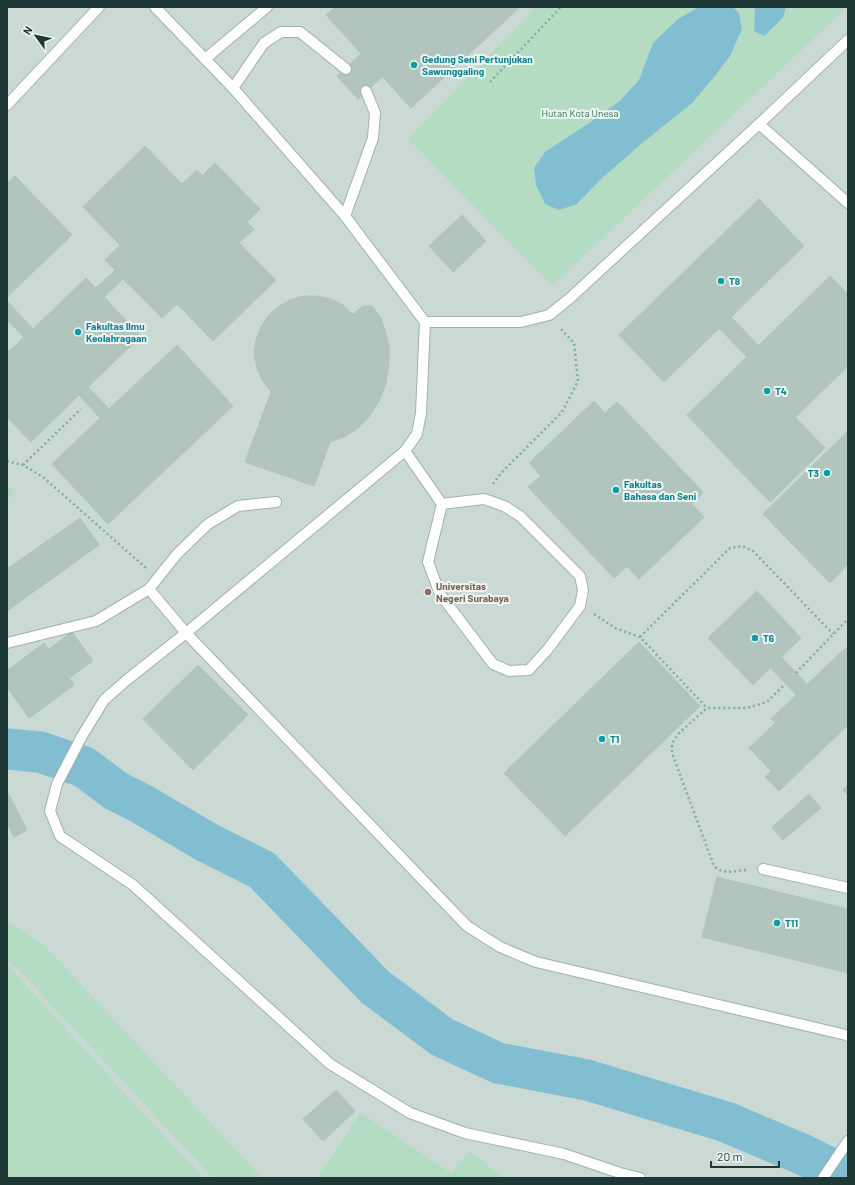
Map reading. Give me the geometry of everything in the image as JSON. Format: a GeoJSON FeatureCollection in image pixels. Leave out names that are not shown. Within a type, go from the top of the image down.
{"type":"FeatureCollection","features":[{"type":"Feature","properties":{"kind":"lane"},"geometry":{"type":"LineString","coordinates":[[7,105],[99,7]]}},
{"type":"Feature","properties":{"kind":"lane"},"geometry":{"type":"LineString","coordinates":[[155,7],[232,88],[345,216],[425,322],[421,413],[417,434],[405,451],[104,700],[82,736],[57,784],[50,811],[60,836],[133,885],[330,1064],[410,1113],[465,1133],[564,1154],[618,1176],[640,1178]]}},
{"type":"Feature","properties":{"kind":"lane"},"geometry":{"type":"LineString","coordinates":[[205,59],[268,7]]}},
{"type":"Feature","properties":{"kind":"lane"},"geometry":{"type":"LineString","coordinates":[[232,88],[264,43],[281,32],[300,32],[346,69]]}},
{"type":"Feature","properties":{"kind":"lane"},"geometry":{"type":"LineString","coordinates":[[425,322],[521,322],[548,315],[569,299],[848,40]]}},
{"type":"Feature","properties":{"kind":"lane"},"geometry":{"type":"LineString","coordinates":[[345,216],[373,138],[375,113],[366,91]]}},
{"type":"Feature","properties":{"kind":"lane"},"geometry":{"type":"LineString","coordinates":[[759,124],[848,203]]}},
{"type":"Feature","properties":{"kind":"lane"},"geometry":{"type":"LineString","coordinates":[[405,451],[442,504],[428,562],[440,594],[493,664],[509,671],[529,670],[548,649],[580,606],[583,590],[580,576],[520,516],[504,506],[484,499],[442,504]]}},
{"type":"Feature","properties":{"kind":"lane"},"geometry":{"type":"LineString","coordinates":[[7,643],[96,621],[149,589],[177,554],[208,524],[238,506],[276,502]]}},
{"type":"Feature","properties":{"kind":"lane"},"geometry":{"type":"LineString","coordinates":[[149,589],[186,633],[467,926],[500,947],[536,962],[848,1036]]}},
{"type":"Feature","properties":{"kind":"lane"},"geometry":{"type":"LineString","coordinates":[[763,869],[848,888]]}},
{"type":"Feature","properties":{"kind":"lane"},"geometry":{"type":"LineString","coordinates":[[823,1178],[846,1143]]}},
{"type":"Feature","properties":{"kind":"path"},"geometry":{"type":"LineString","coordinates":[[490,82],[561,7]]}},
{"type":"Feature","properties":{"kind":"path"},"geometry":{"type":"LineString","coordinates":[[484,499],[500,473],[562,412],[578,381],[574,343],[548,315]]}},
{"type":"Feature","properties":{"kind":"path"},"geometry":{"type":"LineString","coordinates":[[23,465],[81,409]]}},
{"type":"Feature","properties":{"kind":"path"},"geometry":{"type":"LineString","coordinates":[[7,461],[23,465],[44,477],[158,578]]}},
{"type":"Feature","properties":{"kind":"path"},"geometry":{"type":"LineString","coordinates":[[640,637],[730,548],[742,546],[753,551],[833,634]]}},
{"type":"Feature","properties":{"kind":"path"},"geometry":{"type":"LineString","coordinates":[[580,606],[615,628],[640,637],[707,708]]}},
{"type":"Feature","properties":{"kind":"path"},"geometry":{"type":"LineString","coordinates":[[796,673],[848,619]]}},
{"type":"Feature","properties":{"kind":"path"},"geometry":{"type":"LineString","coordinates":[[763,869],[727,872],[720,871],[714,866],[672,753],[672,744],[678,734],[707,708],[747,708],[767,702],[785,684]]}},
{"type":"Feature","properties":{"kind":"shaded area","name":"Universitas Negeri Surabaya"},"geometry":{"type":"Polygon","coordinates":[[[7,7],[848,7],[848,1178],[7,1178],[7,7]]]}},
{"type":"Feature","properties":{"kind":"green space","name":"Hutan Kota Unesa"},"geometry":{"type":"Polygon","coordinates":[[[536,7],[847,7],[552,286],[408,139],[536,7]]]}},
{"type":"Feature","properties":{"kind":"green space"},"geometry":{"type":"Polygon","coordinates":[[[7,484],[15,493],[7,500],[7,484]]]}},
{"type":"Feature","properties":{"kind":"green space"},"geometry":{"type":"Polygon","coordinates":[[[7,923],[26,932],[45,946],[262,1178],[213,1178],[18,969],[7,962],[7,923]]]}},
{"type":"Feature","properties":{"kind":"green space"},"geometry":{"type":"Polygon","coordinates":[[[7,965],[203,1178],[7,1178],[7,965]]]}},
{"type":"Feature","properties":{"kind":"green space"},"geometry":{"type":"Polygon","coordinates":[[[361,1113],[451,1173],[470,1151],[503,1178],[317,1178],[361,1113]]]}},
{"type":"Feature","properties":{"kind":"water"},"geometry":{"type":"Polygon","coordinates":[[[699,7],[733,7],[739,13],[742,29],[730,56],[714,77],[692,103],[641,144],[601,179],[577,204],[559,210],[545,204],[536,185],[534,168],[545,152],[620,101],[639,80],[653,43],[678,19],[699,7]]]}},
{"type":"Feature","properties":{"kind":"water"},"geometry":{"type":"Polygon","coordinates":[[[755,7],[786,7],[783,18],[764,36],[754,31],[755,7]]]}},
{"type":"Feature","properties":{"kind":"building","name":"Gedung Seni Pertunjukan Sawunggaling"},"geometry":{"type":"Polygon","coordinates":[[[335,7],[520,7],[411,108],[326,15],[335,7]]]}},
{"type":"Feature","properties":{"kind":"building"},"geometry":{"type":"Polygon","coordinates":[[[361,54],[382,77],[358,99],[337,76],[361,54]]]}},
{"type":"Feature","properties":{"kind":"building","name":"Fakultas Ilmu Keolahragaan"},"geometry":{"type":"Polygon","coordinates":[[[145,146],[182,184],[197,170],[202,176],[215,163],[260,209],[247,222],[254,229],[239,243],[276,280],[213,341],[177,304],[162,318],[123,279],[104,297],[141,336],[88,387],[109,409],[177,345],[233,406],[108,524],[52,464],[100,418],[79,395],[31,442],[7,417],[7,353],[24,337],[7,320],[7,301],[33,329],[86,278],[96,288],[115,270],[105,260],[120,245],[83,207],[145,146]]]}},
{"type":"Feature","properties":{"kind":"building"},"geometry":{"type":"Polygon","coordinates":[[[15,176],[72,235],[7,297],[7,184],[15,176]]]}},
{"type":"Feature","properties":{"kind":"building","name":"T8"},"geometry":{"type":"Polygon","coordinates":[[[759,199],[804,246],[664,382],[619,335],[759,199]]]}},
{"type":"Feature","properties":{"kind":"building"},"geometry":{"type":"Polygon","coordinates":[[[462,215],[486,241],[453,272],[429,246],[462,215]]]}},
{"type":"Feature","properties":{"kind":"building","name":"T4"},"geometry":{"type":"Polygon","coordinates":[[[830,276],[848,294],[848,366],[740,471],[687,415],[830,276]]]}},
{"type":"Feature","properties":{"kind":"building"},"geometry":{"type":"Polygon","coordinates":[[[303,296],[317,296],[331,299],[343,305],[353,314],[363,306],[372,306],[380,316],[389,346],[389,363],[386,383],[379,401],[369,417],[357,429],[344,437],[330,442],[314,486],[245,462],[271,392],[262,380],[257,368],[254,354],[256,340],[261,327],[268,316],[278,307],[290,300],[303,296]]]}},
{"type":"Feature","properties":{"kind":"building"},"geometry":{"type":"Polygon","coordinates":[[[731,317],[758,345],[747,357],[719,328],[731,317]]]}},
{"type":"Feature","properties":{"kind":"building","name":"Fakultas Bahasa dan Seni"},"geometry":{"type":"Polygon","coordinates":[[[594,401],[605,413],[617,402],[703,492],[692,504],[704,517],[639,579],[627,566],[614,578],[528,487],[541,476],[529,463],[594,401]]]}},
{"type":"Feature","properties":{"kind":"building"},"geometry":{"type":"Polygon","coordinates":[[[795,417],[825,448],[770,502],[740,471],[795,417]]]}},
{"type":"Feature","properties":{"kind":"building","name":"T3"},"geometry":{"type":"Polygon","coordinates":[[[848,431],[848,564],[830,583],[763,514],[848,431]]]}},
{"type":"Feature","properties":{"kind":"building"},"geometry":{"type":"Polygon","coordinates":[[[80,518],[99,545],[7,611],[7,569],[80,518]]]}},
{"type":"Feature","properties":{"kind":"building","name":"T6"},"geometry":{"type":"Polygon","coordinates":[[[757,591],[801,638],[753,685],[708,638],[757,591]]]}},
{"type":"Feature","properties":{"kind":"building"},"geometry":{"type":"Polygon","coordinates":[[[72,632],[93,661],[70,677],[49,649],[72,632]]]}},
{"type":"Feature","properties":{"kind":"building","name":"T1"},"geometry":{"type":"Polygon","coordinates":[[[639,642],[700,706],[565,836],[504,773],[639,642]]]}},
{"type":"Feature","properties":{"kind":"building"},"geometry":{"type":"Polygon","coordinates":[[[44,643],[74,685],[29,718],[7,687],[7,671],[44,643]]]}},
{"type":"Feature","properties":{"kind":"building"},"geometry":{"type":"Polygon","coordinates":[[[848,646],[848,664],[839,654],[848,646]]]}},
{"type":"Feature","properties":{"kind":"building"},"geometry":{"type":"Polygon","coordinates":[[[839,654],[848,664],[848,725],[779,791],[765,777],[771,771],[749,748],[775,723],[771,719],[839,654]]]}},
{"type":"Feature","properties":{"kind":"building"},"geometry":{"type":"Polygon","coordinates":[[[781,657],[807,684],[796,695],[771,668],[781,657]]]}},
{"type":"Feature","properties":{"kind":"building"},"geometry":{"type":"Polygon","coordinates":[[[198,665],[248,715],[193,770],[143,719],[198,665]]]}},
{"type":"Feature","properties":{"kind":"building"},"geometry":{"type":"Polygon","coordinates":[[[848,785],[848,796],[843,790],[848,785]]]}},
{"type":"Feature","properties":{"kind":"building"},"geometry":{"type":"Polygon","coordinates":[[[7,793],[27,830],[14,837],[7,824],[7,793]]]}},
{"type":"Feature","properties":{"kind":"building"},"geometry":{"type":"Polygon","coordinates":[[[809,794],[821,808],[783,840],[772,827],[809,794]]]}},
{"type":"Feature","properties":{"kind":"building","name":"T11"},"geometry":{"type":"Polygon","coordinates":[[[717,877],[848,909],[848,973],[702,937],[717,877]]]}},
{"type":"Feature","properties":{"kind":"building"},"geometry":{"type":"Polygon","coordinates":[[[336,1090],[355,1111],[323,1141],[303,1119],[336,1090]]]}},
{"type":"Feature","properties":{"kind":"waterway"},"geometry":{"type":"LineString","coordinates":[[7,749],[40,752],[84,767],[116,791],[140,803],[208,843],[262,870],[375,987],[442,1037],[498,1063],[587,1080],[726,1122],[804,1155],[848,1177]]}},
{"type":"Feature","properties":{"kind":"place","name":"Gedung Seni Pertunjukan Sawunggaling"},"geometry":{"type":"Point","coordinates":[414,65]}},
{"type":"Feature","properties":{"kind":"place","name":"T8"},"geometry":{"type":"Point","coordinates":[721,281]}},
{"type":"Feature","properties":{"kind":"place","name":"Fakultas Ilmu Keolahragaan"},"geometry":{"type":"Point","coordinates":[78,332]}},
{"type":"Feature","properties":{"kind":"place","name":"T4"},"geometry":{"type":"Point","coordinates":[767,391]}},
{"type":"Feature","properties":{"kind":"place","name":"T3"},"geometry":{"type":"Point","coordinates":[827,473]}},
{"type":"Feature","properties":{"kind":"place","name":"Fakultas Bahasa dan Seni"},"geometry":{"type":"Point","coordinates":[616,490]}},
{"type":"Feature","properties":{"kind":"place","name":"Universitas Negeri Surabaya"},"geometry":{"type":"Point","coordinates":[428,592]}},
{"type":"Feature","properties":{"kind":"place","name":"T6"},"geometry":{"type":"Point","coordinates":[755,638]}},
{"type":"Feature","properties":{"kind":"place","name":"T1"},"geometry":{"type":"Point","coordinates":[602,739]}},
{"type":"Feature","properties":{"kind":"place","name":"T11"},"geometry":{"type":"Point","coordinates":[777,923]}}]}
